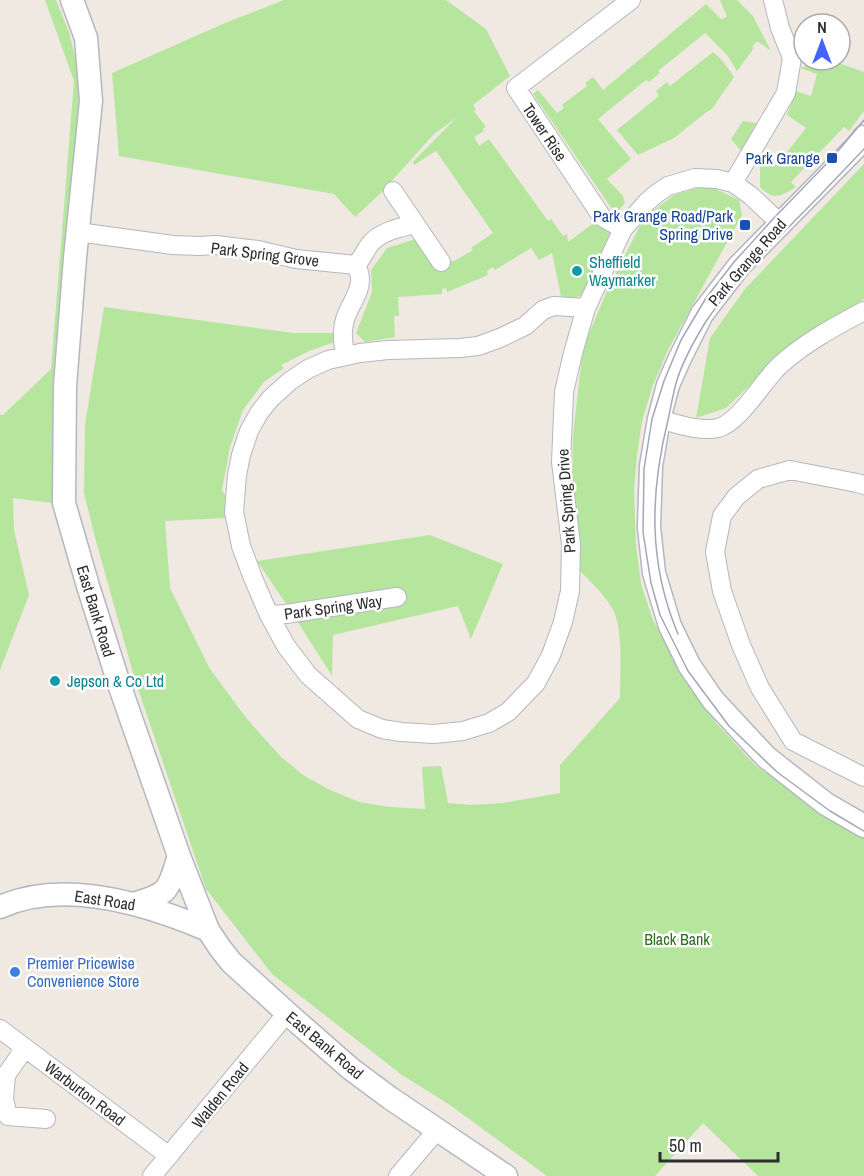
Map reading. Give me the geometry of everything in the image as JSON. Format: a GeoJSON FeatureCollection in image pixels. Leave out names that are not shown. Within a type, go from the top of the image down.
{"type":"FeatureCollection","features":[{"type":"Feature","properties":{"kind":"street","name":"East Bank Road"},"geometry":{"type":"LineString","coordinates":[[72,0],[86,38],[91,101],[65,386],[64,503],[120,687],[179,856],[212,939],[231,962],[351,1069],[436,1130],[506,1176]]}},
{"type":"Feature","properties":{"kind":"street","name":"Tower Rise"},"geometry":{"type":"LineString","coordinates":[[623,229],[602,216],[516,88],[631,0]]}},
{"type":"Feature","properties":{"kind":"street"},"geometry":{"type":"LineString","coordinates":[[733,183],[786,93],[792,58],[780,28],[773,0]]}},
{"type":"Feature","properties":{"kind":"street","name":"Park Grange Road"},"geometry":{"type":"LineString","coordinates":[[864,137],[739,266],[702,314],[668,385],[659,419],[651,466],[649,527],[654,573],[670,626],[689,665],[713,700],[766,757],[826,804],[864,826]]}},
{"type":"Feature","properties":{"kind":"street","name":"Park Spring Drive"},"geometry":{"type":"LineString","coordinates":[[586,308],[554,306],[543,310],[525,326],[478,346],[387,350],[328,360],[290,381],[270,399],[249,431],[237,476],[234,512],[241,546],[269,615],[286,646],[308,675],[358,719],[382,729],[419,734],[463,731],[489,723],[508,712],[536,683],[551,655],[563,622],[570,591],[571,544],[561,462],[564,392],[586,308],[623,229],[647,202],[668,186],[695,178],[717,179],[733,183],[750,195],[780,223]]}},
{"type":"Feature","properties":{"kind":"street"},"geometry":{"type":"LineString","coordinates":[[393,192],[441,262]]}},
{"type":"Feature","properties":{"kind":"street"},"geometry":{"type":"LineString","coordinates":[[346,356],[343,331],[346,316],[361,281],[356,265],[371,243],[388,231],[415,224]]}},
{"type":"Feature","properties":{"kind":"street","name":"Park Spring Grove"},"geometry":{"type":"LineString","coordinates":[[78,232],[173,245],[227,246],[258,250],[296,259],[356,265]]}},
{"type":"Feature","properties":{"kind":"street"},"geometry":{"type":"LineString","coordinates":[[659,419],[696,428],[720,428],[738,415],[778,367],[813,339],[864,311]]}},
{"type":"Feature","properties":{"kind":"street"},"geometry":{"type":"LineString","coordinates":[[864,485],[790,470],[758,479],[736,497],[722,516],[715,552],[722,591],[741,645],[760,688],[793,741],[864,777]]}},
{"type":"Feature","properties":{"kind":"street","name":"Park Spring Way"},"geometry":{"type":"LineString","coordinates":[[269,615],[397,597]]}},
{"type":"Feature","properties":{"kind":"street"},"geometry":{"type":"LineString","coordinates":[[133,904],[157,896],[164,890],[170,881],[179,856]]}},
{"type":"Feature","properties":{"kind":"street","name":"East Road"},"geometry":{"type":"LineString","coordinates":[[0,907],[34,897],[64,894],[94,897],[163,912],[208,930]]}},
{"type":"Feature","properties":{"kind":"street","name":"Walden Road"},"geometry":{"type":"LineString","coordinates":[[152,1176],[287,1013]]}},
{"type":"Feature","properties":{"kind":"street","name":"Warburton Road"},"geometry":{"type":"LineString","coordinates":[[0,1029],[169,1156]]}},
{"type":"Feature","properties":{"kind":"street"},"geometry":{"type":"LineString","coordinates":[[25,1048],[6,1075],[4,1099],[8,1116],[46,1119]]}},
{"type":"Feature","properties":{"kind":"street"},"geometry":{"type":"LineString","coordinates":[[398,1176],[436,1130]]}},
{"type":"Feature","properties":{"kind":"green space"},"geometry":{"type":"Polygon","coordinates":[[[45,0],[56,0],[69,32],[79,72],[77,143],[52,503],[13,498],[14,530],[29,595],[0,670],[0,415],[3,415],[51,369],[74,81],[45,0]]]}},
{"type":"Feature","properties":{"kind":"green space"},"geometry":{"type":"Polygon","coordinates":[[[284,0],[446,0],[486,29],[510,76],[473,105],[476,109],[474,111],[486,127],[474,137],[479,146],[489,139],[548,221],[551,219],[563,236],[567,234],[568,242],[594,223],[610,233],[583,295],[562,301],[552,253],[539,260],[531,248],[495,270],[493,267],[487,271],[488,275],[447,292],[446,288],[442,289],[442,294],[398,297],[399,316],[394,316],[395,337],[365,342],[356,333],[372,292],[371,270],[387,248],[416,239],[437,266],[456,260],[473,250],[471,248],[493,233],[436,151],[414,165],[413,162],[456,118],[434,134],[381,193],[355,217],[334,194],[119,156],[112,73],[225,23],[284,0]]]}},
{"type":"Feature","properties":{"kind":"green space"},"geometry":{"type":"Polygon","coordinates":[[[720,0],[737,0],[753,16],[771,51],[757,41],[737,71],[727,55],[705,33],[658,71],[660,73],[649,82],[646,80],[598,119],[631,159],[607,179],[623,196],[625,203],[619,210],[612,209],[533,94],[538,90],[557,113],[564,108],[562,105],[587,86],[585,83],[593,77],[603,90],[706,4],[721,19],[727,17],[720,0]]]}},
{"type":"Feature","properties":{"kind":"green space"},"geometry":{"type":"Polygon","coordinates":[[[713,52],[734,77],[711,110],[674,138],[638,155],[617,130],[659,96],[656,91],[667,82],[670,86],[713,52]]]}},
{"type":"Feature","properties":{"kind":"green space"},"geometry":{"type":"Polygon","coordinates":[[[852,68],[864,72],[864,111],[849,131],[844,127],[791,182],[796,187],[782,195],[774,196],[760,187],[760,163],[768,162],[777,165],[806,128],[787,115],[796,91],[811,96],[817,74],[811,72],[852,72],[852,68]]]}},
{"type":"Feature","properties":{"kind":"green space"},"geometry":{"type":"Polygon","coordinates":[[[743,121],[756,123],[757,127],[742,152],[731,139],[743,121]]]}},
{"type":"Feature","properties":{"kind":"green space"},"geometry":{"type":"Polygon","coordinates":[[[864,164],[864,299],[787,350],[726,408],[696,418],[710,338],[745,289],[864,164]]]}},
{"type":"Feature","properties":{"kind":"green space","name":"Black Bank"},"geometry":{"type":"Polygon","coordinates":[[[707,185],[739,200],[742,215],[668,350],[653,385],[642,421],[634,489],[636,546],[641,584],[653,620],[683,674],[716,723],[756,766],[864,838],[864,1176],[758,1176],[703,1123],[655,1176],[547,1176],[450,1105],[402,1075],[272,974],[206,889],[135,680],[84,493],[85,425],[104,307],[293,333],[335,333],[335,342],[309,351],[281,365],[284,368],[264,382],[243,410],[230,447],[222,490],[228,500],[227,518],[165,521],[170,588],[210,669],[247,719],[280,756],[303,775],[328,789],[359,802],[390,807],[425,809],[422,767],[441,766],[448,803],[471,805],[503,803],[560,793],[560,765],[620,698],[621,667],[618,623],[612,608],[604,597],[580,571],[572,478],[573,435],[583,348],[610,284],[644,218],[674,195],[707,185]]]}},
{"type":"Feature","properties":{"kind":"green space"},"geometry":{"type":"Polygon","coordinates":[[[430,535],[503,564],[471,639],[458,606],[333,635],[332,676],[257,561],[430,535]]]}},
{"type":"Feature","properties":{"kind":"tram line"},"geometry":{"type":"LineString","coordinates":[[864,120],[832,158],[734,262],[706,298],[681,340],[664,381],[652,419],[644,469],[643,532],[651,583],[660,615],[688,671],[729,726],[777,772],[830,811],[864,831]]}},
{"type":"Feature","properties":{"kind":"tram line"},"geometry":{"type":"LineString","coordinates":[[678,634],[661,581],[655,528],[655,501],[662,447],[679,373],[705,323],[731,289],[864,149]]}},
{"type":"Feature","properties":{"kind":"place","name":"Park Grange"},"geometry":{"type":"Point","coordinates":[832,158]}},
{"type":"Feature","properties":{"kind":"place","name":"Park Grange Road/Park Spring Drive"},"geometry":{"type":"Point","coordinates":[745,225]}},
{"type":"Feature","properties":{"kind":"place","name":"Sheffield Waymarker"},"geometry":{"type":"Point","coordinates":[577,271]}},
{"type":"Feature","properties":{"kind":"place","name":"Jepson & Co Ltd"},"geometry":{"type":"Point","coordinates":[55,681]}},
{"type":"Feature","properties":{"kind":"place","name":"Premier Pricewise Convenience Store"},"geometry":{"type":"Point","coordinates":[15,972]}}]}
